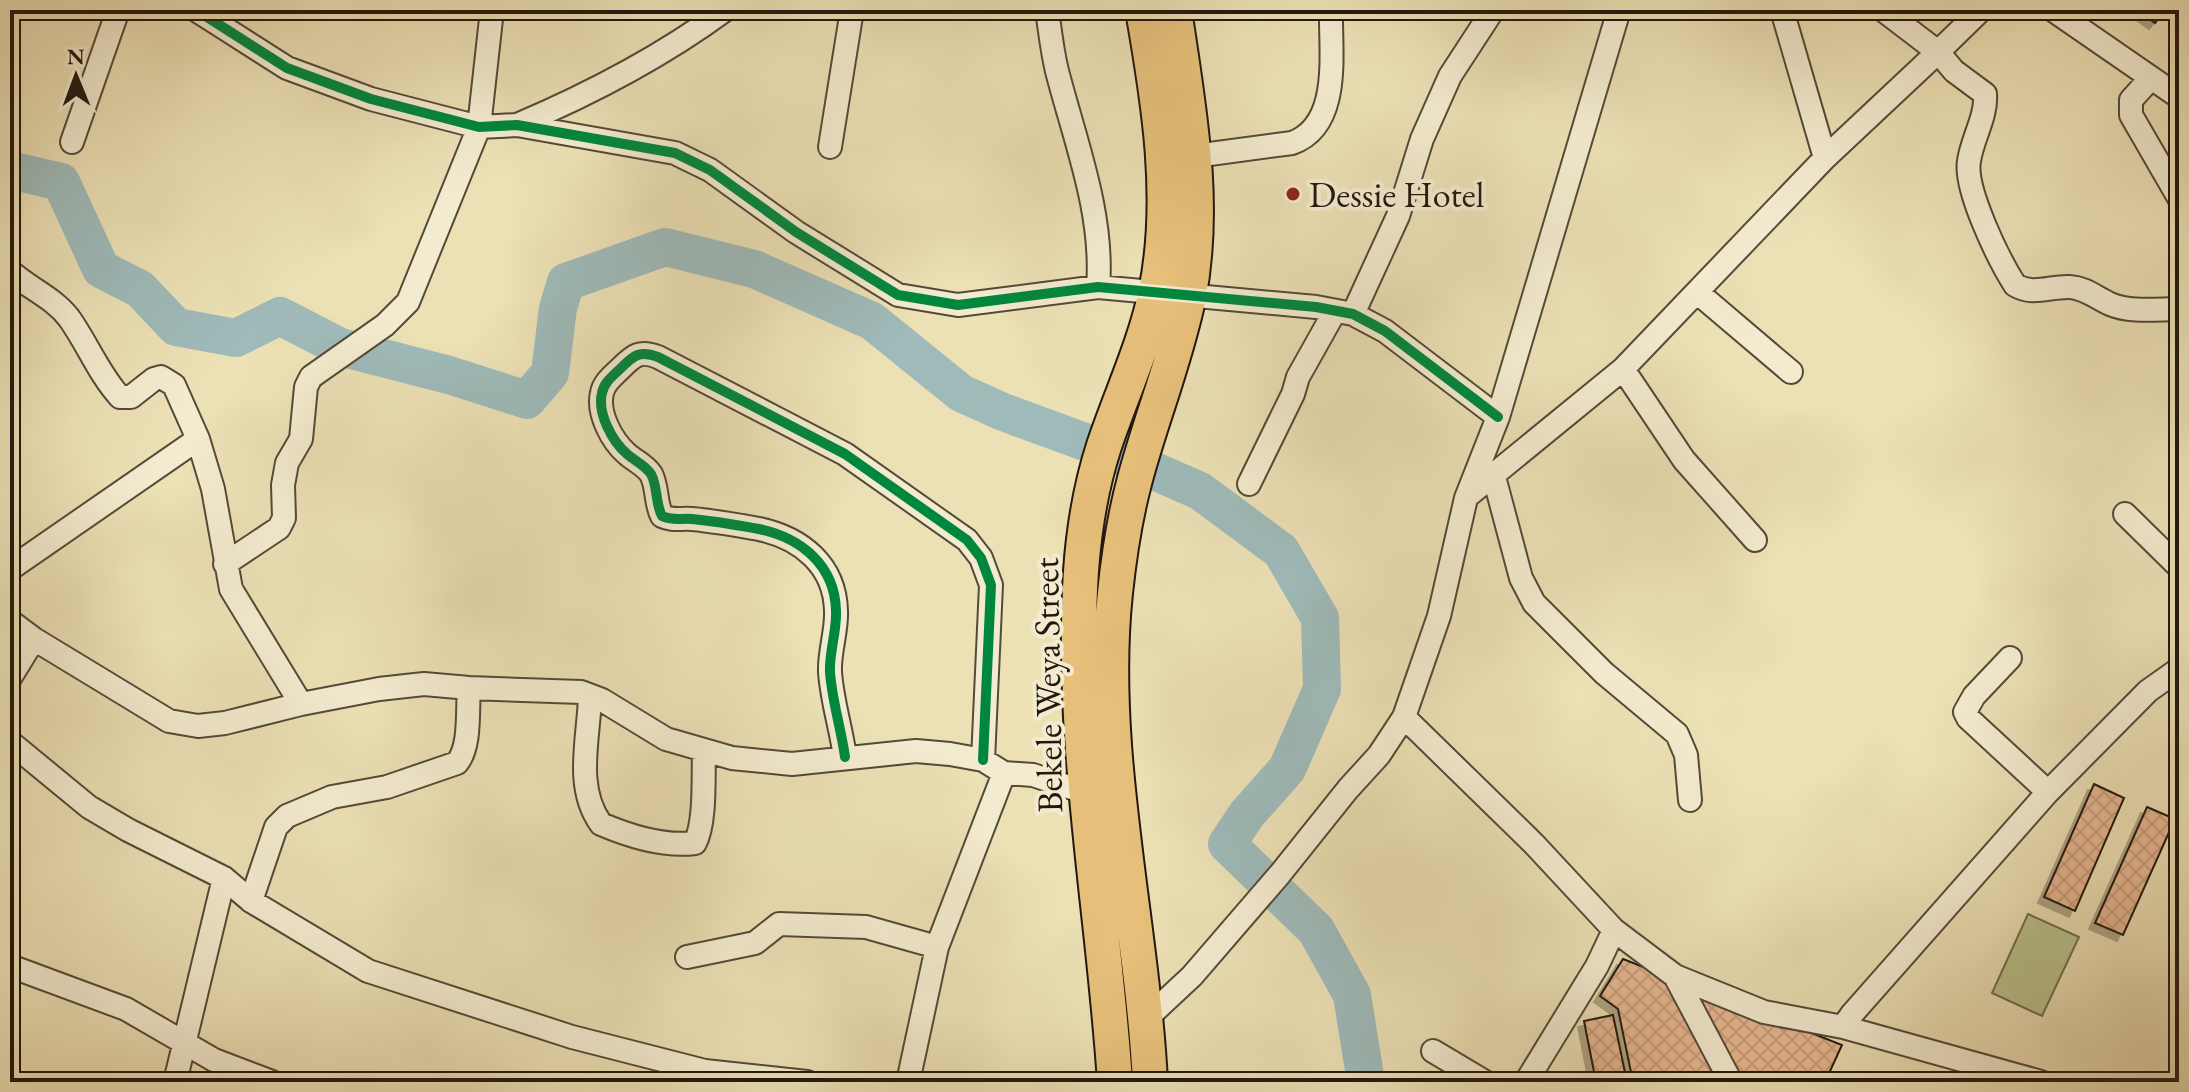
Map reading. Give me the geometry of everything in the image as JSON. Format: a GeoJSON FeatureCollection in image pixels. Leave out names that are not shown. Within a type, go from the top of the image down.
{"type":"FeatureCollection","features":[{"type":"Feature","properties":{"kind":"main road","name":"Bekele Weya Street"},"geometry":{"type":"LineString","coordinates":[[1115,1082],[1110,1001],[1087,793],[1080,687],[1081,573],[1100,459],[1139,348],[1172,294],[1163,212],[1162,156],[1143,10]]}},
{"type":"Feature","properties":{"kind":"main road"},"geometry":{"type":"LineString","coordinates":[[1150,1082],[1147,1018],[1116,758],[1112,696],[1115,595],[1138,470],[1173,358],[1172,294],[1195,228],[1195,156],[1174,10]]}},
{"type":"Feature","properties":{"kind":"street"},"geometry":{"type":"LineString","coordinates":[[72,142],[118,10]]}},
{"type":"Feature","properties":{"kind":"street"},"geometry":{"type":"LineString","coordinates":[[196,10],[287,68],[371,99],[479,127],[517,125],[675,153],[710,170],[796,232],[898,295],[958,305],[1098,287],[1344,313],[1385,331],[1498,417]]}},
{"type":"Feature","properties":{"kind":"street"},"geometry":{"type":"LineString","coordinates":[[225,564],[279,528],[284,518],[283,485],[287,463],[301,439],[306,387],[311,377],[385,325],[408,302],[479,127],[492,10]]}},
{"type":"Feature","properties":{"kind":"street"},"geometry":{"type":"LineString","coordinates":[[517,125],[610,82],[695,33],[725,10]]}},
{"type":"Feature","properties":{"kind":"street"},"geometry":{"type":"LineString","coordinates":[[830,147],[852,10]]}},
{"type":"Feature","properties":{"kind":"street"},"geometry":{"type":"LineString","coordinates":[[1047,10],[1056,67],[1084,171],[1101,254],[1098,287]]}},
{"type":"Feature","properties":{"kind":"street"},"geometry":{"type":"LineString","coordinates":[[1195,156],[1292,143],[1303,139],[1318,124],[1330,86],[1331,10]]}},
{"type":"Feature","properties":{"kind":"street"},"geometry":{"type":"LineString","coordinates":[[1249,484],[1293,394],[1298,377],[1344,313],[1398,216],[1422,139],[1450,76],[1493,10]]}},
{"type":"Feature","properties":{"kind":"street"},"geometry":{"type":"LineString","coordinates":[[1147,1018],[1192,976],[1379,755],[1404,717],[1439,616],[1466,498],[1498,417],[1619,10]]}},
{"type":"Feature","properties":{"kind":"street"},"geometry":{"type":"LineString","coordinates":[[1782,10],[1825,158]]}},
{"type":"Feature","properties":{"kind":"street"},"geometry":{"type":"LineString","coordinates":[[1883,10],[1938,52],[1954,71],[1985,94],[1985,107],[1967,177],[2015,285],[2023,290],[2068,287],[2087,290],[2121,308],[2179,309]]}},
{"type":"Feature","properties":{"kind":"street"},"geometry":{"type":"LineString","coordinates":[[1466,498],[1623,369],[1825,158],[1981,10]]}},
{"type":"Feature","properties":{"kind":"street"},"geometry":{"type":"LineString","coordinates":[[2053,10],[2179,97]]}},
{"type":"Feature","properties":{"kind":"street"},"geometry":{"type":"LineString","coordinates":[[2150,79],[2131,100],[2131,115],[2179,198]]}},
{"type":"Feature","properties":{"kind":"street"},"geometry":{"type":"LineString","coordinates":[[10,271],[67,316],[120,397],[131,397],[161,377],[174,385],[198,439],[213,489],[231,589],[301,704]]}},
{"type":"Feature","properties":{"kind":"street"},"geometry":{"type":"LineString","coordinates":[[1698,293],[1791,372]]}},
{"type":"Feature","properties":{"kind":"street"},"geometry":{"type":"LineString","coordinates":[[845,757],[832,696],[830,667],[837,613],[834,592],[825,570],[812,552],[786,537],[760,529],[690,519],[670,520],[662,516],[653,477],[611,437],[604,414],[601,395],[606,383],[635,355],[646,352],[658,357],[845,454],[974,548],[991,585],[983,760]]}},
{"type":"Feature","properties":{"kind":"street"},"geometry":{"type":"LineString","coordinates":[[1623,369],[1684,460],[1755,540]]}},
{"type":"Feature","properties":{"kind":"street"},"geometry":{"type":"LineString","coordinates":[[10,569],[198,439]]}},
{"type":"Feature","properties":{"kind":"street"},"geometry":{"type":"LineString","coordinates":[[1493,473],[1521,578],[1534,603],[1604,673],[1677,734],[1686,755],[1690,800]]}},
{"type":"Feature","properties":{"kind":"street"},"geometry":{"type":"LineString","coordinates":[[2125,514],[2179,567]]}},
{"type":"Feature","properties":{"kind":"street"},"geometry":{"type":"LineString","coordinates":[[10,621],[34,639],[169,721],[198,726],[225,723],[301,704],[424,684],[581,692],[666,739],[732,758],[792,764],[916,751],[983,760],[1004,773],[1033,775],[1087,793]]}},
{"type":"Feature","properties":{"kind":"street"},"geometry":{"type":"LineString","coordinates":[[10,678],[34,639]]}},
{"type":"Feature","properties":{"kind":"street"},"geometry":{"type":"LineString","coordinates":[[2010,658],[1974,696],[1965,712],[2048,792]]}},
{"type":"Feature","properties":{"kind":"street"},"geometry":{"type":"LineString","coordinates":[[1843,1027],[2048,792],[2148,691],[2179,669]]}},
{"type":"Feature","properties":{"kind":"street"},"geometry":{"type":"LineString","coordinates":[[251,901],[276,827],[287,816],[332,797],[387,787],[457,763],[466,740],[469,688]]}},
{"type":"Feature","properties":{"kind":"street"},"geometry":{"type":"LineString","coordinates":[[590,696],[586,790],[601,824],[665,843],[695,843],[699,836],[704,750]]}},
{"type":"Feature","properties":{"kind":"street"},"geometry":{"type":"LineString","coordinates":[[1404,717],[1534,844],[1614,930],[1675,976],[1764,1012],[1843,1027],[2041,1082]]}},
{"type":"Feature","properties":{"kind":"street"},"geometry":{"type":"LineString","coordinates":[[10,742],[89,807],[224,878],[251,901],[368,971],[572,1037],[705,1071],[807,1082]]}},
{"type":"Feature","properties":{"kind":"street"},"geometry":{"type":"LineString","coordinates":[[908,1082],[937,947],[1004,773]]}},
{"type":"Feature","properties":{"kind":"street"},"geometry":{"type":"LineString","coordinates":[[175,1082],[224,878]]}},
{"type":"Feature","properties":{"kind":"street"},"geometry":{"type":"LineString","coordinates":[[687,957],[755,943],[779,924],[866,927],[937,947]]}},
{"type":"Feature","properties":{"kind":"street"},"geometry":{"type":"LineString","coordinates":[[1526,1082],[1597,966],[1614,930]]}},
{"type":"Feature","properties":{"kind":"street"},"geometry":{"type":"LineString","coordinates":[[10,966],[126,1009],[214,1060],[272,1082]]}},
{"type":"Feature","properties":{"kind":"street"},"geometry":{"type":"LineString","coordinates":[[1675,976],[1731,1082]]}},
{"type":"Feature","properties":{"kind":"street"},"geometry":{"type":"LineString","coordinates":[[1433,1051],[1485,1082]]}},
{"type":"Feature","properties":{"kind":"green space"},"geometry":{"type":"Polygon","coordinates":[[[2028,914],[2079,937],[2042,1016],[1992,993],[2028,914]]]}},
{"type":"Feature","properties":{"kind":"building"},"geometry":{"type":"Polygon","coordinates":[[[2137,10],[2165,10],[2155,23],[2137,10]]]}},
{"type":"Feature","properties":{"kind":"building"},"geometry":{"type":"Polygon","coordinates":[[[2094,784],[2124,798],[2075,911],[2044,897],[2094,784]]]}},
{"type":"Feature","properties":{"kind":"building"},"geometry":{"type":"Polygon","coordinates":[[[2147,807],[2175,819],[2123,935],[2095,923],[2147,807]]]}},
{"type":"Feature","properties":{"kind":"building"},"geometry":{"type":"Polygon","coordinates":[[[1623,959],[1842,1045],[1825,1082],[1633,1082],[1618,1009],[1600,996],[1623,959]]]}},
{"type":"Feature","properties":{"kind":"building"},"geometry":{"type":"Polygon","coordinates":[[[1613,1015],[1627,1082],[1596,1082],[1584,1021],[1613,1015]]]}},
{"type":"Feature","properties":{"kind":"waterway"},"geometry":{"type":"LineString","coordinates":[[10,170],[61,182],[101,269],[140,289],[176,327],[236,338],[280,316],[340,347],[449,375],[527,400],[550,373],[558,308],[566,282],[665,247],[754,269],[872,321],[961,393],[1104,449],[1200,491],[1281,551],[1320,618],[1322,689],[1287,769],[1247,814],[1227,844],[1316,930],[1352,995],[1366,1082]]}},
{"type":"Feature","properties":{"kind":"cycle path"},"geometry":{"type":"LineString","coordinates":[[196,10],[287,68],[371,99],[479,127],[517,125],[675,153],[710,170],[796,232],[898,295],[958,305],[1098,287],[1316,307],[1353,314],[1385,331],[1498,417]]}},
{"type":"Feature","properties":{"kind":"cycle path"},"geometry":{"type":"LineString","coordinates":[[845,757],[830,672],[836,611],[829,580],[813,556],[789,539],[774,533],[726,523],[662,516],[651,474],[616,442],[602,409],[605,385],[634,357],[642,354],[658,357],[845,454],[967,540],[981,558],[991,585],[983,760]]}},
{"type":"Feature","properties":{"kind":"place","name":"Dessie Hotel"},"geometry":{"type":"Point","coordinates":[1293,194]}}]}
